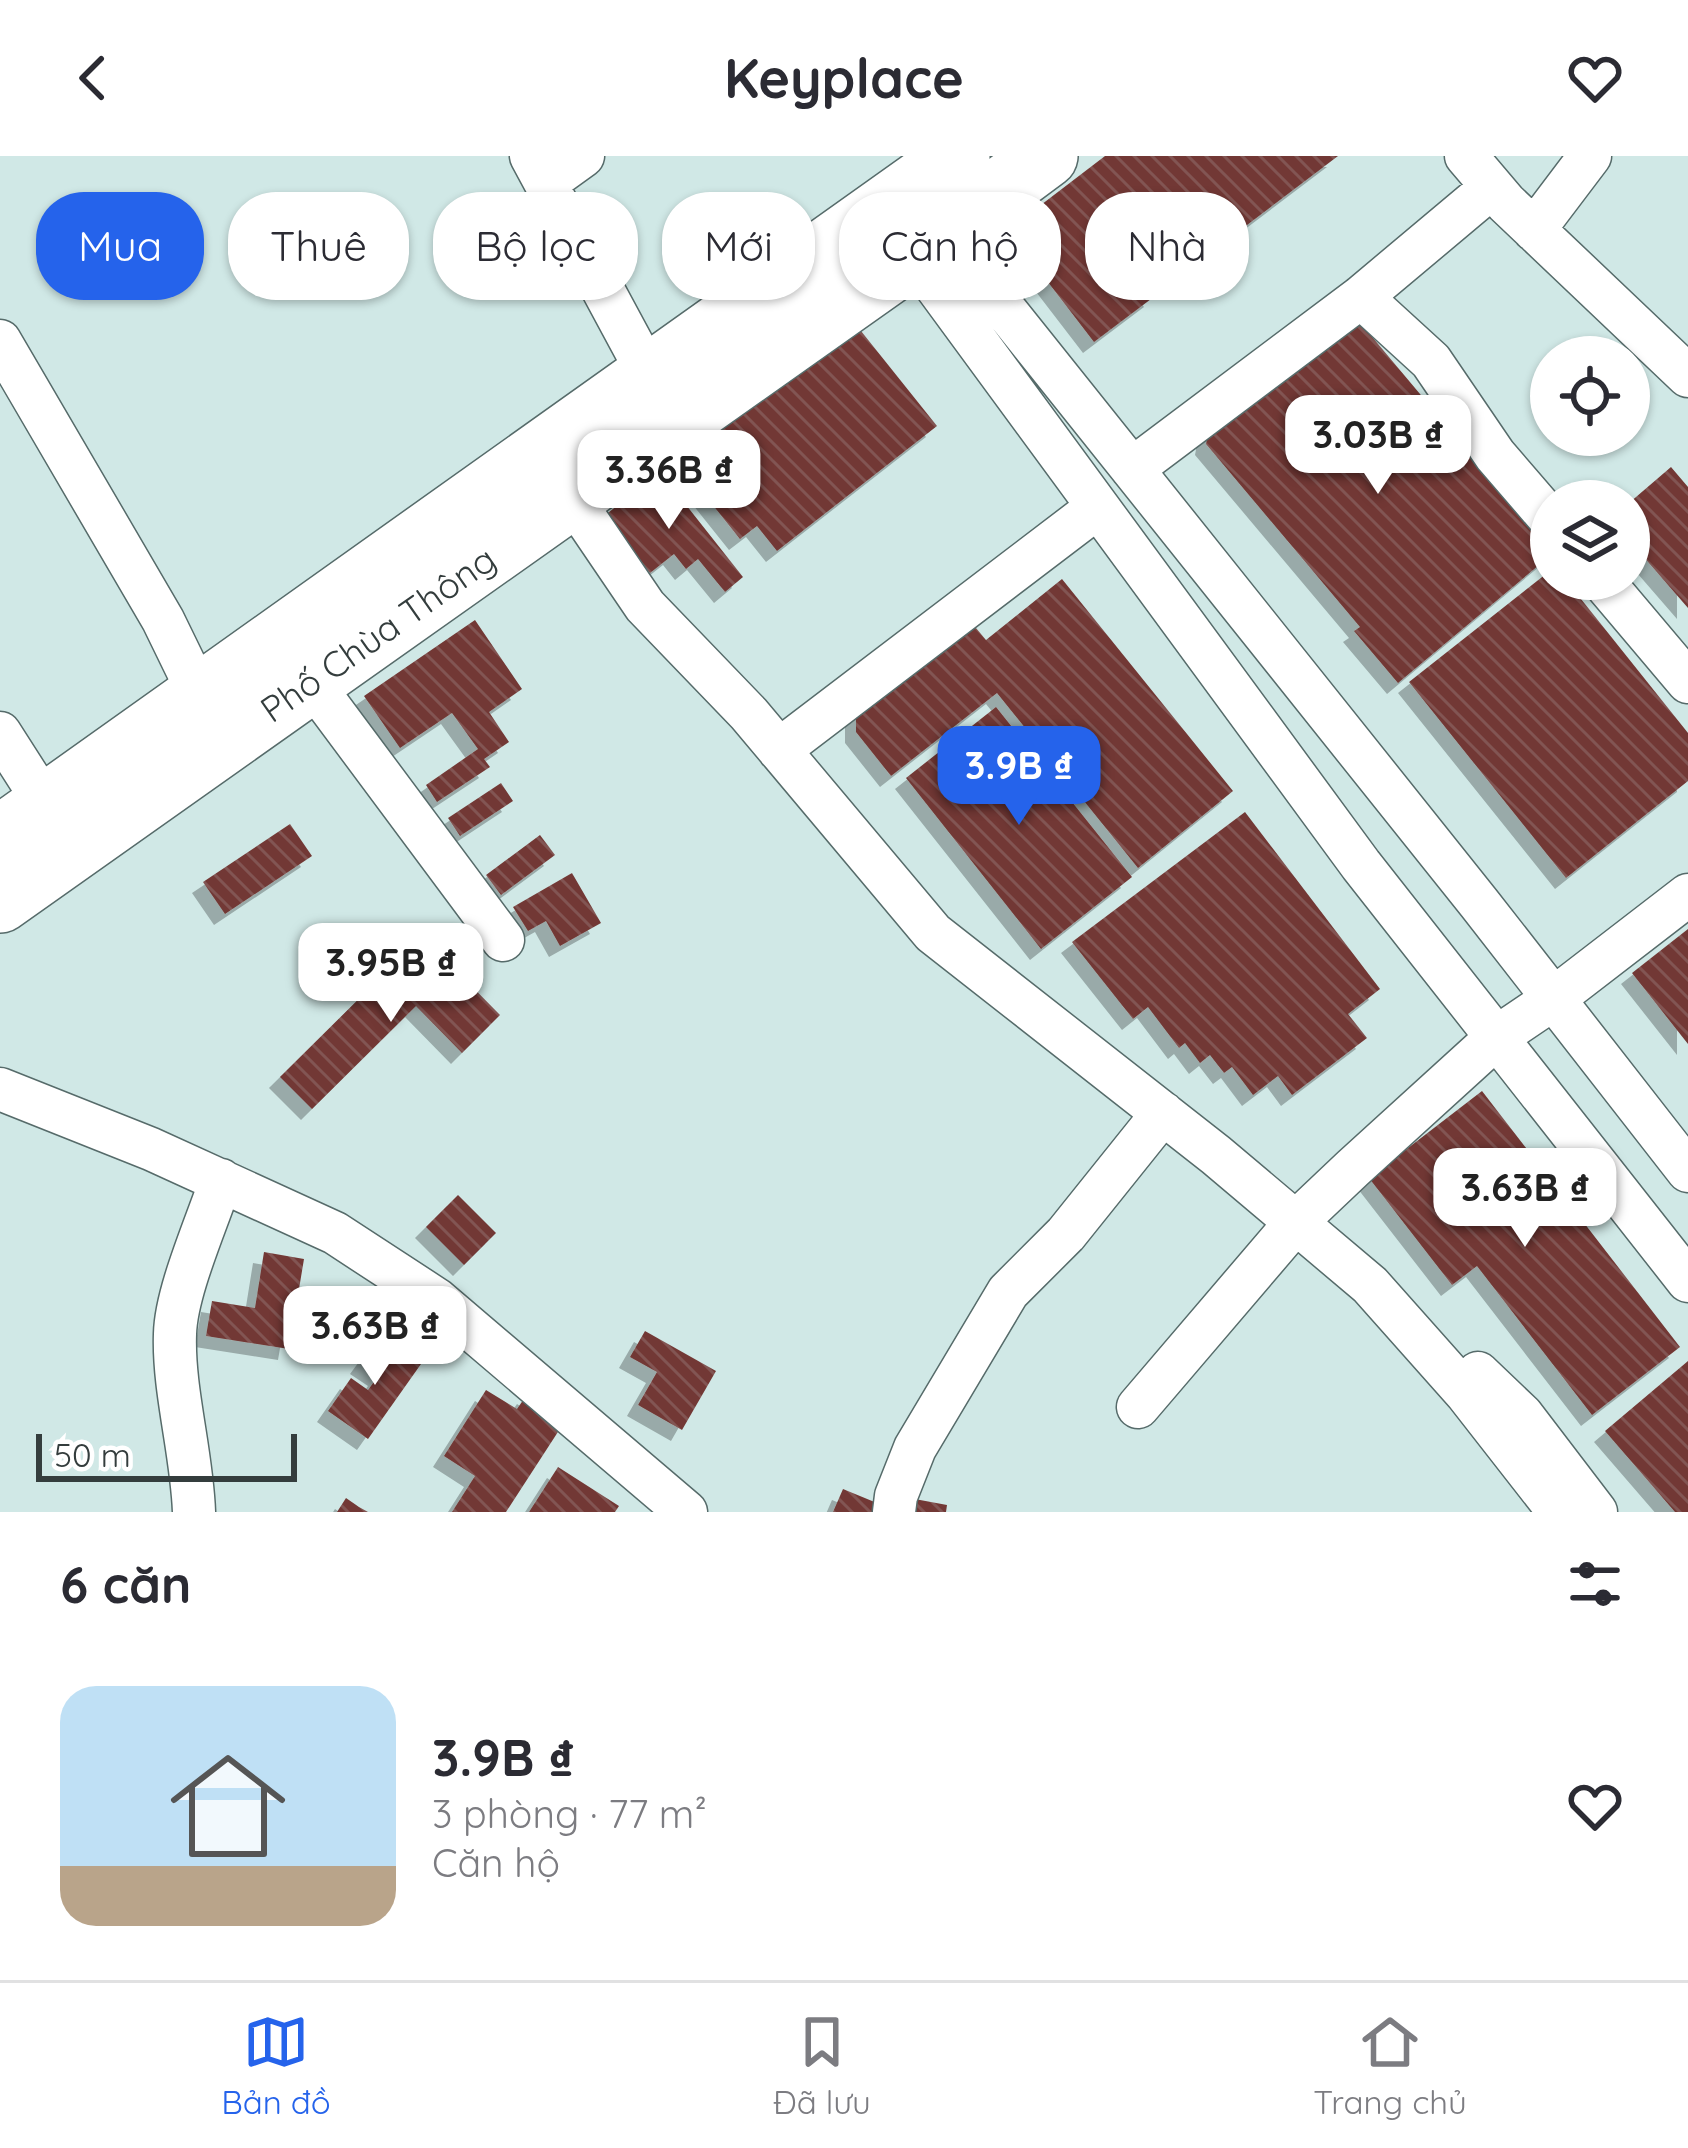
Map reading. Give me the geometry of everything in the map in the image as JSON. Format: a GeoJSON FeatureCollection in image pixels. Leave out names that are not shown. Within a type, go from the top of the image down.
{"type":"FeatureCollection","features":[{"type":"Feature","properties":{"kind":"highway","name":"Phố Chùa Thông"},"geometry":{"type":"LineString","coordinates":[[939,192],[1046,156]]}},
{"type":"Feature","properties":{"kind":"highway","name":"Phố Chùa Thông"},"geometry":{"type":"LineString","coordinates":[[0,901],[311,682],[650,377],[839,254]]}},
{"type":"Feature","properties":{"kind":"highway","name":"Phố Chùa Thông"},"geometry":{"type":"LineString","coordinates":[[23,821],[200,696],[458,545],[571,497],[839,270]]}},
{"type":"Feature","properties":{"kind":"street"},"geometry":{"type":"LineString","coordinates":[[583,156],[539,169],[650,377]]}},
{"type":"Feature","properties":{"kind":"street"},"geometry":{"type":"LineString","coordinates":[[1534,230],[1590,156]]}},
{"type":"Feature","properties":{"kind":"street"},"geometry":{"type":"LineString","coordinates":[[1132,470],[1361,297],[1479,171],[1534,230],[1688,376]]}},
{"type":"Feature","properties":{"kind":"street"},"geometry":{"type":"LineString","coordinates":[[1361,297],[1431,361],[1495,454],[1530,495]]}},
{"type":"Feature","properties":{"kind":"street"},"geometry":{"type":"LineString","coordinates":[[984,300],[1098,507],[1361,865],[1688,1281]]}},
{"type":"Feature","properties":{"kind":"street"},"geometry":{"type":"LineString","coordinates":[[1005,300],[1132,470],[1688,1171]]}},
{"type":"Feature","properties":{"kind":"street"},"geometry":{"type":"LineString","coordinates":[[0,341],[152,600],[200,696]]}},
{"type":"Feature","properties":{"kind":"street"},"geometry":{"type":"LineString","coordinates":[[571,497],[645,606],[779,750],[933,933],[1302,1216],[1522,1415],[1596,1512]]}},
{"type":"Feature","properties":{"kind":"street"},"geometry":{"type":"LineString","coordinates":[[779,750],[1098,507]]}},
{"type":"Feature","properties":{"kind":"street"},"geometry":{"type":"LineString","coordinates":[[1619,600],[1688,682]]}},
{"type":"Feature","properties":{"kind":"street"},"geometry":{"type":"LineString","coordinates":[[311,682],[503,940]]}},
{"type":"Feature","properties":{"kind":"street"},"geometry":{"type":"LineString","coordinates":[[0,733],[23,821]]}},
{"type":"Feature","properties":{"kind":"street"},"geometry":{"type":"LineString","coordinates":[[1138,1407],[1302,1216],[1497,1037],[1688,895]]}},
{"type":"Feature","properties":{"kind":"street"},"geometry":{"type":"LineString","coordinates":[[0,1089],[151,1148],[334,1233],[436,1299],[664,1504]]}},
{"type":"Feature","properties":{"kind":"street"},"geometry":{"type":"LineString","coordinates":[[894,1512],[915,1448],[1008,1292],[1066,1234],[1163,1113]]}},
{"type":"Feature","properties":{"kind":"street"},"geometry":{"type":"LineString","coordinates":[[194,1512],[175,1330],[180,1300],[221,1180]]}},
{"type":"Feature","properties":{"kind":"street"},"geometry":{"type":"LineString","coordinates":[[1302,1216],[1466,1393],[1559,1512]]}},
{"type":"Feature","properties":{"kind":"building"},"geometry":{"type":"Polygon","coordinates":[[[1105,156],[1338,156],[1249,223],[1249,192],[1085,192],[1085,300],[1150,300],[1094,342],[1061,299],[1058,192],[1105,156]]]}},
{"type":"Feature","properties":{"kind":"building"},"geometry":{"type":"Polygon","coordinates":[[[1352,313],[1530,525],[1530,573],[1398,683],[1354,631],[1360,627],[1206,444],[1208,433],[1352,313]]]}},
{"type":"Feature","properties":{"kind":"building"},"geometry":{"type":"Polygon","coordinates":[[[853,321],[937,426],[777,551],[757,526],[740,539],[676,459],[853,321]]]}},
{"type":"Feature","properties":{"kind":"building"},"geometry":{"type":"Polygon","coordinates":[[[1671,467],[1688,487],[1688,608],[1650,564],[1650,485],[1671,467]]]}},
{"type":"Feature","properties":{"kind":"building"},"geometry":{"type":"Polygon","coordinates":[[[660,472],[743,577],[725,592],[698,559],[686,569],[674,554],[650,573],[604,516],[660,472]]]}},
{"type":"Feature","properties":{"kind":"building"},"geometry":{"type":"Polygon","coordinates":[[[1062,579],[1233,791],[1138,868],[997,693],[891,776],[856,732],[856,711],[966,616],[986,640],[1062,579]]]}},
{"type":"Feature","properties":{"kind":"building"},"geometry":{"type":"Polygon","coordinates":[[[1530,587],[1530,600],[1582,600],[1688,733],[1688,781],[1566,878],[1409,682],[1530,587]]]}},
{"type":"Feature","properties":{"kind":"building"},"geometry":{"type":"Polygon","coordinates":[[[475,620],[522,689],[489,712],[509,742],[484,759],[490,767],[437,802],[426,785],[478,749],[452,713],[400,748],[364,696],[475,620]]]}},
{"type":"Feature","properties":{"kind":"building"},"geometry":{"type":"Polygon","coordinates":[[[996,707],[1132,877],[1041,949],[906,778],[996,707]]]}},
{"type":"Feature","properties":{"kind":"building"},"geometry":{"type":"Polygon","coordinates":[[[501,783],[513,801],[460,836],[448,818],[501,783]]]}},
{"type":"Feature","properties":{"kind":"building"},"geometry":{"type":"Polygon","coordinates":[[[1245,812],[1380,989],[1348,1014],[1367,1038],[1292,1095],[1278,1076],[1253,1095],[1232,1067],[1224,1073],[1210,1055],[1200,1063],[1185,1043],[1179,1048],[1148,1007],[1133,1019],[1072,942],[1245,812]]]}},
{"type":"Feature","properties":{"kind":"building"},"geometry":{"type":"Polygon","coordinates":[[[290,824],[312,856],[225,914],[203,882],[290,824]]]}},
{"type":"Feature","properties":{"kind":"building"},"geometry":{"type":"Polygon","coordinates":[[[540,835],[555,855],[501,895],[486,875],[540,835]]]}},
{"type":"Feature","properties":{"kind":"building"},"geometry":{"type":"Polygon","coordinates":[[[572,873],[601,923],[560,946],[546,921],[528,931],[513,907],[572,873]]]}},
{"type":"Feature","properties":{"kind":"building"},"geometry":{"type":"Polygon","coordinates":[[[1688,929],[1688,1044],[1632,973],[1688,929]]]}},
{"type":"Feature","properties":{"kind":"building"},"geometry":{"type":"Polygon","coordinates":[[[438,952],[500,1015],[462,1053],[416,1006],[312,1109],[280,1077],[384,974],[400,990],[438,952]]]}},
{"type":"Feature","properties":{"kind":"building"},"geometry":{"type":"Polygon","coordinates":[[[1482,1091],[1680,1347],[1592,1415],[1477,1266],[1452,1285],[1369,1178],[1482,1091]]]}},
{"type":"Feature","properties":{"kind":"building"},"geometry":{"type":"Polygon","coordinates":[[[458,1195],[496,1233],[464,1265],[426,1227],[458,1195]]]}},
{"type":"Feature","properties":{"kind":"building"},"geometry":{"type":"Polygon","coordinates":[[[264,1252],[304,1259],[289,1349],[206,1336],[212,1301],[255,1308],[264,1252]]]}},
{"type":"Feature","properties":{"kind":"building"},"geometry":{"type":"Polygon","coordinates":[[[645,1331],[716,1371],[682,1430],[638,1405],[657,1372],[630,1357],[645,1331]]]}},
{"type":"Feature","properties":{"kind":"building"},"geometry":{"type":"Polygon","coordinates":[[[381,1336],[421,1364],[368,1439],[328,1411],[351,1378],[368,1390],[379,1375],[361,1363],[381,1336]]]}},
{"type":"Feature","properties":{"kind":"building"},"geometry":{"type":"Polygon","coordinates":[[[1688,1361],[1688,1512],[1675,1512],[1605,1431],[1688,1361]]]}},
{"type":"Feature","properties":{"kind":"building"},"geometry":{"type":"Polygon","coordinates":[[[486,1390],[517,1409],[528,1393],[567,1418],[506,1512],[452,1512],[475,1476],[444,1456],[486,1390]]]}},
{"type":"Feature","properties":{"kind":"building"},"geometry":{"type":"Polygon","coordinates":[[[558,1467],[619,1506],[615,1512],[529,1512],[558,1467]]]}},
{"type":"Feature","properties":{"kind":"building"},"geometry":{"type":"Polygon","coordinates":[[[843,1489],[889,1508],[887,1512],[833,1512],[843,1489]]]}},
{"type":"Feature","properties":{"kind":"building"},"geometry":{"type":"Polygon","coordinates":[[[904,1497],[947,1505],[946,1512],[901,1512],[904,1497]]]}},
{"type":"Feature","properties":{"kind":"building"},"geometry":{"type":"Polygon","coordinates":[[[346,1498],[359,1507],[368,1512],[337,1512],[346,1498]]]}}]}
